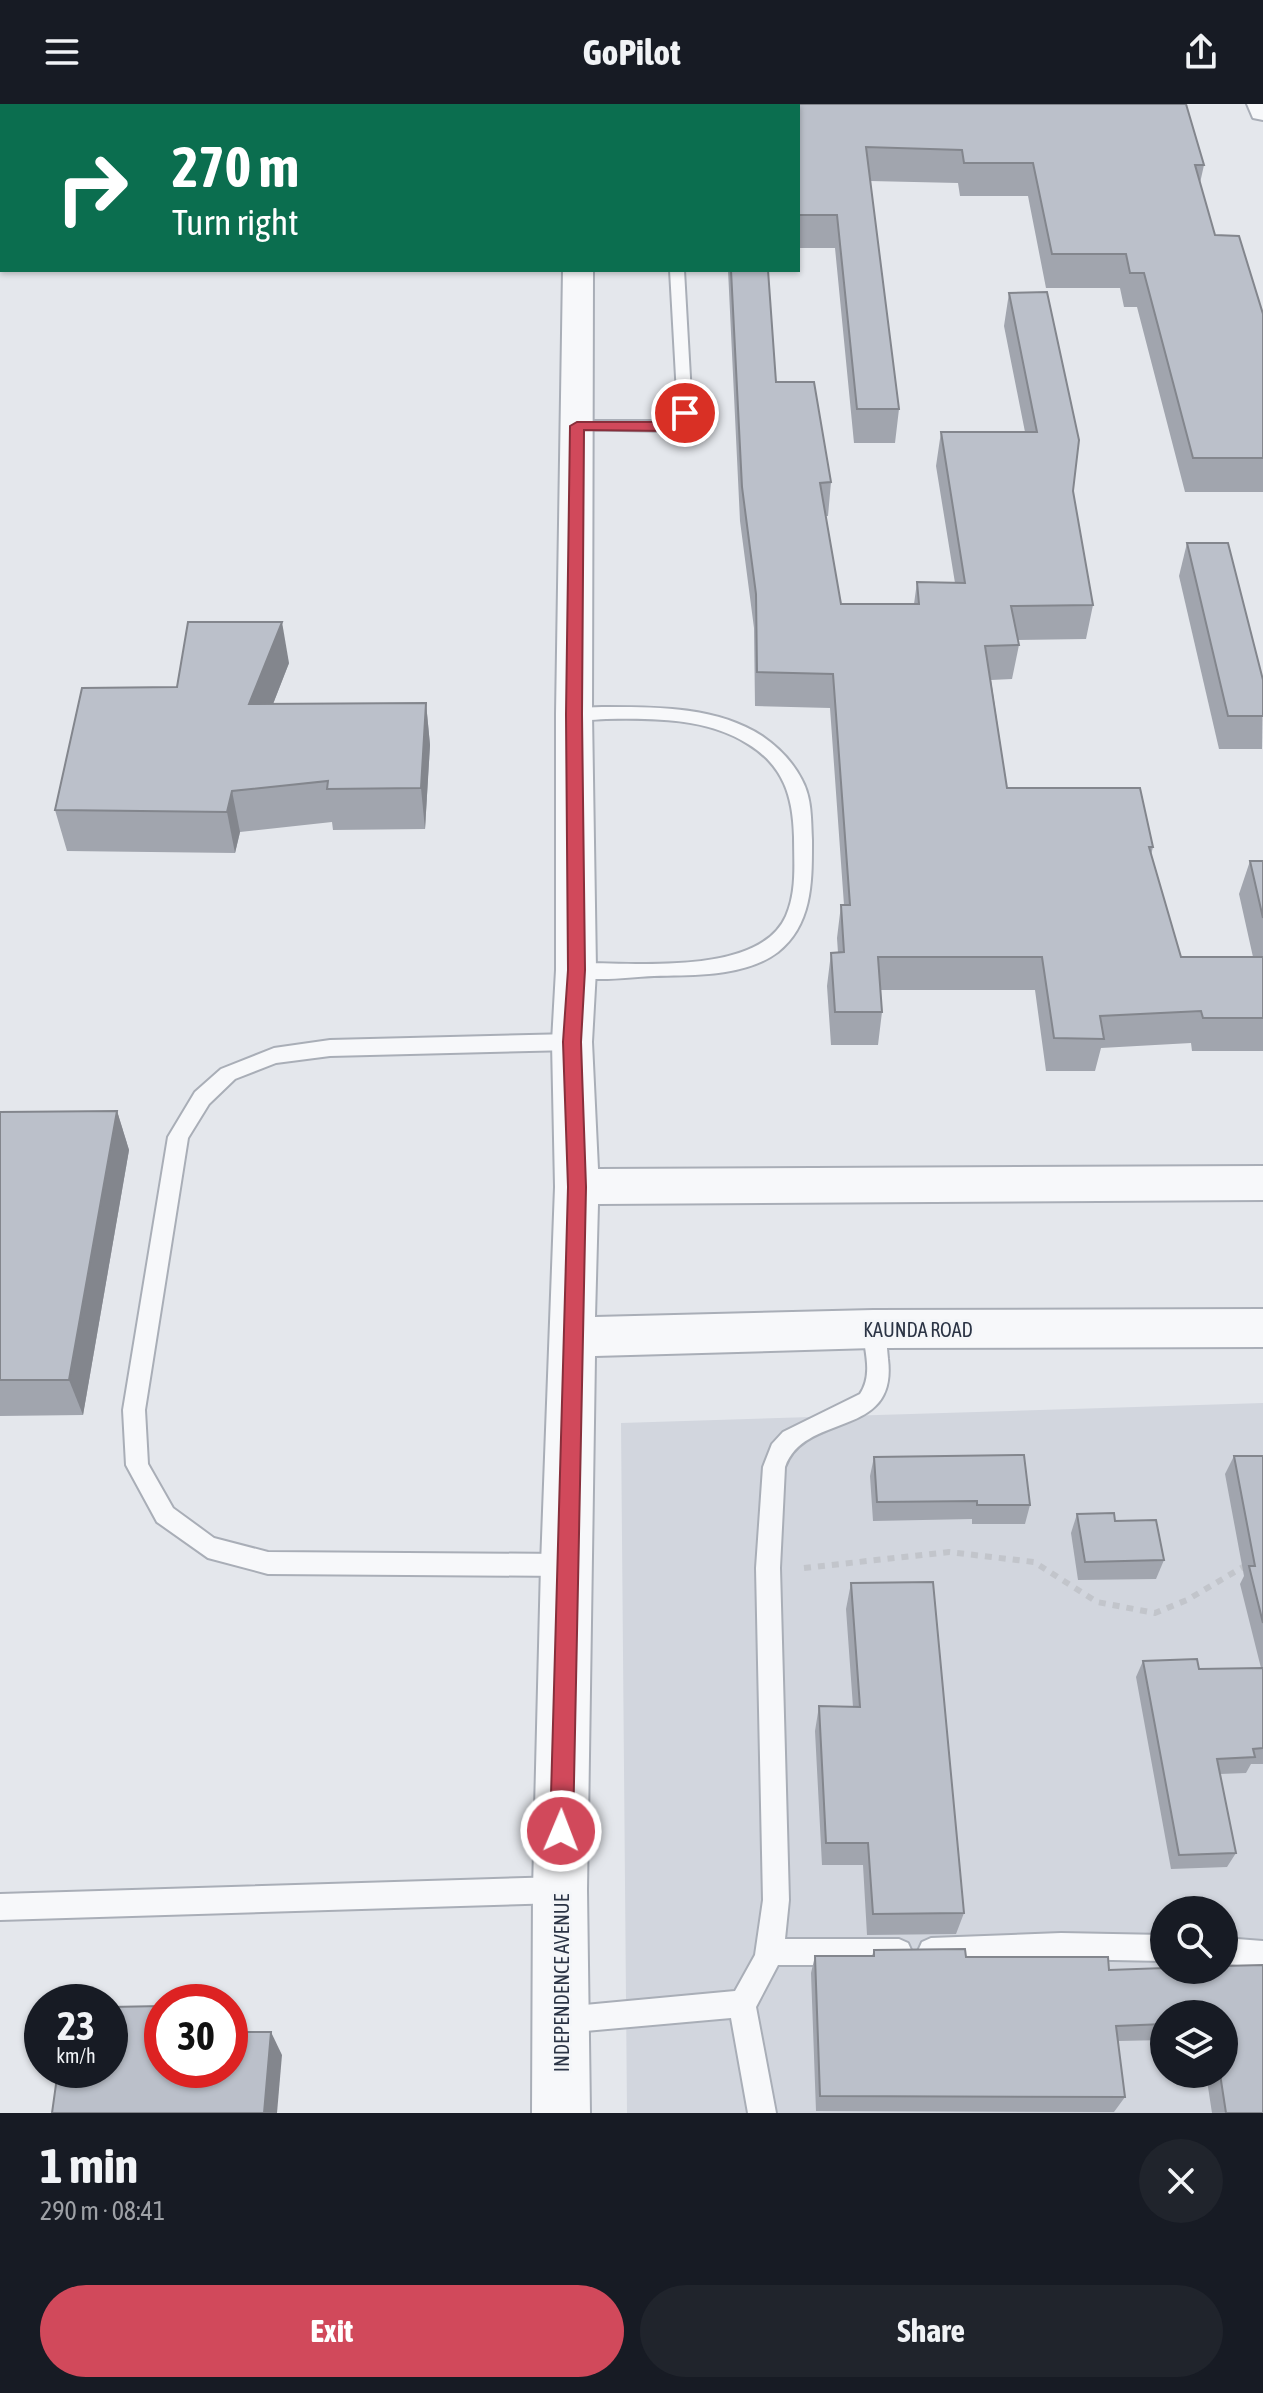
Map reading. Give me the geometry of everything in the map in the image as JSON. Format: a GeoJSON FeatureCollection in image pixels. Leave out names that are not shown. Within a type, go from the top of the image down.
{"type":"FeatureCollection","features":[{"type":"Feature","properties":{"kind":"street"},"geometry":{"type":"LineString","coordinates":[[1260,104],[1263,112]]}},
{"type":"Feature","properties":{"kind":"street","name":"INDEPENDENCE AVENUE"},"geometry":{"type":"LineString","coordinates":[[561,2113],[563,2020],[560,1890],[565,1565],[577,1187],[572,1042],[576,970],[574,714],[578,272]]}},
{"type":"Feature","properties":{"kind":"street"},"geometry":{"type":"LineString","coordinates":[[577,1187],[1263,1183]]}},
{"type":"Feature","properties":{"kind":"street","name":"KAUNDA ROAD"},"geometry":{"type":"LineString","coordinates":[[573,1337],[873,1329],[1263,1328]]}},
{"type":"Feature","properties":{"kind":"lane"},"geometry":{"type":"LineString","coordinates":[[577,426],[669,426],[679,421],[685,413],[677,272]]}},
{"type":"Feature","properties":{"kind":"lane"},"geometry":{"type":"LineString","coordinates":[[574,714],[629,711],[677,714],[722,725],[752,739],[776,756],[795,782],[804,875],[800,910],[784,936],[763,953],[742,962],[576,970]]}},
{"type":"Feature","properties":{"kind":"lane"},"geometry":{"type":"LineString","coordinates":[[565,1565],[268,1563],[208,1547],[165,1515],[137,1465],[134,1410],[178,1137],[202,1098],[228,1074],[274,1056],[330,1048],[572,1042]]}},
{"type":"Feature","properties":{"kind":"lane"},"geometry":{"type":"LineString","coordinates":[[762,2113],[742,2004],[759,1981],[771,1952],[776,1900],[768,1572],[774,1464],[782,1447],[797,1434],[862,1405],[875,1393],[879,1377],[873,1329]]}},
{"type":"Feature","properties":{"kind":"lane"},"geometry":{"type":"LineString","coordinates":[[0,1907],[560,1890]]}},
{"type":"Feature","properties":{"kind":"lane"},"geometry":{"type":"LineString","coordinates":[[771,1952],[918,1952],[1061,1946],[1150,1948]]}},
{"type":"Feature","properties":{"kind":"lane"},"geometry":{"type":"LineString","coordinates":[[1238,1952],[1263,1954]]}},
{"type":"Feature","properties":{"kind":"lane"},"geometry":{"type":"LineString","coordinates":[[563,2020],[742,2004]]}},
{"type":"Feature","properties":{"kind":"path"},"geometry":{"type":"LineString","coordinates":[[768,1572],[949,1552],[1034,1562],[1097,1602],[1155,1613],[1187,1600],[1244,1564],[1253,1565]]}},
{"type":"Feature","properties":{"kind":"shaded area"},"geometry":{"type":"Polygon","coordinates":[[[1263,1403],[1263,2113],[627,2113],[621,1423],[1263,1403]]]}},
{"type":"Feature","properties":{"kind":"building"},"geometry":{"type":"Polygon","coordinates":[[[800,104],[1186,104],[1204,165],[1195,165],[1215,235],[1239,236],[1263,314],[1263,458],[1193,458],[1144,273],[1130,273],[1126,254],[1052,254],[1033,163],[964,163],[962,150],[866,147],[899,409],[857,409],[837,215],[800,215],[800,104]]]}},
{"type":"Feature","properties":{"kind":"building"},"geometry":{"type":"Polygon","coordinates":[[[731,272],[768,272],[776,382],[814,382],[831,482],[820,483],[841,604],[919,604],[917,582],[965,583],[941,432],[1037,432],[1009,293],[1047,292],[1079,440],[1073,491],[1093,605],[1011,606],[1019,645],[985,646],[1007,788],[1140,788],[1153,847],[1149,847],[1181,957],[1263,957],[1263,1018],[1203,1018],[1201,1011],[1100,1016],[1104,1039],[1054,1038],[1042,957],[878,957],[882,1012],[835,1012],[831,953],[844,952],[841,905],[850,905],[833,674],[757,672],[756,594],[742,487],[731,272]]]}},
{"type":"Feature","properties":{"kind":"building"},"geometry":{"type":"Polygon","coordinates":[[[1187,543],[1228,543],[1263,680],[1263,716],[1228,716],[1187,543]]]}},
{"type":"Feature","properties":{"kind":"building"},"geometry":{"type":"Polygon","coordinates":[[[188,622],[282,622],[249,704],[426,703],[421,788],[327,789],[328,781],[232,791],[227,812],[55,810],[82,688],[177,687],[188,622]]]}},
{"type":"Feature","properties":{"kind":"building"},"geometry":{"type":"Polygon","coordinates":[[[1250,861],[1263,861],[1263,918],[1250,861]]]}},
{"type":"Feature","properties":{"kind":"building"},"geometry":{"type":"Polygon","coordinates":[[[117,1111],[69,1380],[0,1380],[0,1112],[117,1111]]]}},
{"type":"Feature","properties":{"kind":"building"},"geometry":{"type":"Polygon","coordinates":[[[1024,1455],[1030,1505],[977,1505],[977,1501],[877,1502],[874,1457],[1024,1455]]]}},
{"type":"Feature","properties":{"kind":"building"},"geometry":{"type":"Polygon","coordinates":[[[1234,1456],[1263,1456],[1263,1623],[1249,1566],[1255,1566],[1234,1456]]]}},
{"type":"Feature","properties":{"kind":"building"},"geometry":{"type":"Polygon","coordinates":[[[1114,1513],[1115,1521],[1156,1520],[1164,1560],[1085,1562],[1077,1514],[1114,1513]]]}},
{"type":"Feature","properties":{"kind":"building"},"geometry":{"type":"Polygon","coordinates":[[[933,1582],[964,1913],[873,1914],[868,1843],[826,1843],[819,1706],[860,1707],[851,1583],[933,1582]]]}},
{"type":"Feature","properties":{"kind":"building"},"geometry":{"type":"Polygon","coordinates":[[[1197,1659],[1199,1669],[1263,1668],[1263,1748],[1253,1749],[1255,1757],[1217,1759],[1236,1853],[1179,1855],[1143,1661],[1197,1659]]]}},
{"type":"Feature","properties":{"kind":"building"},"geometry":{"type":"Polygon","coordinates":[[[965,1949],[966,1957],[1108,1957],[1109,1970],[1150,1969],[1150,1984],[1238,1984],[1238,1966],[1263,1965],[1263,2113],[1226,2113],[1222,2088],[1238,2088],[1238,2000],[1150,2000],[1150,2025],[1116,2026],[1125,2097],[820,2096],[815,1956],[874,1956],[874,1950],[965,1949]]]}},
{"type":"Feature","properties":{"kind":"building"},"geometry":{"type":"Polygon","coordinates":[[[144,2006],[144,2088],[248,2088],[248,2032],[271,2032],[264,2113],[52,2113],[55,2088],[128,2088],[128,2007],[144,2006]]]}},
{"type":"Feature","properties":{"kind":"route"},"geometry":{"type":"LineString","coordinates":[[561,1831],[565,1565],[577,1187],[572,1042],[576,970],[574,714],[577,426],[669,426],[679,421],[685,413]]}}]}
